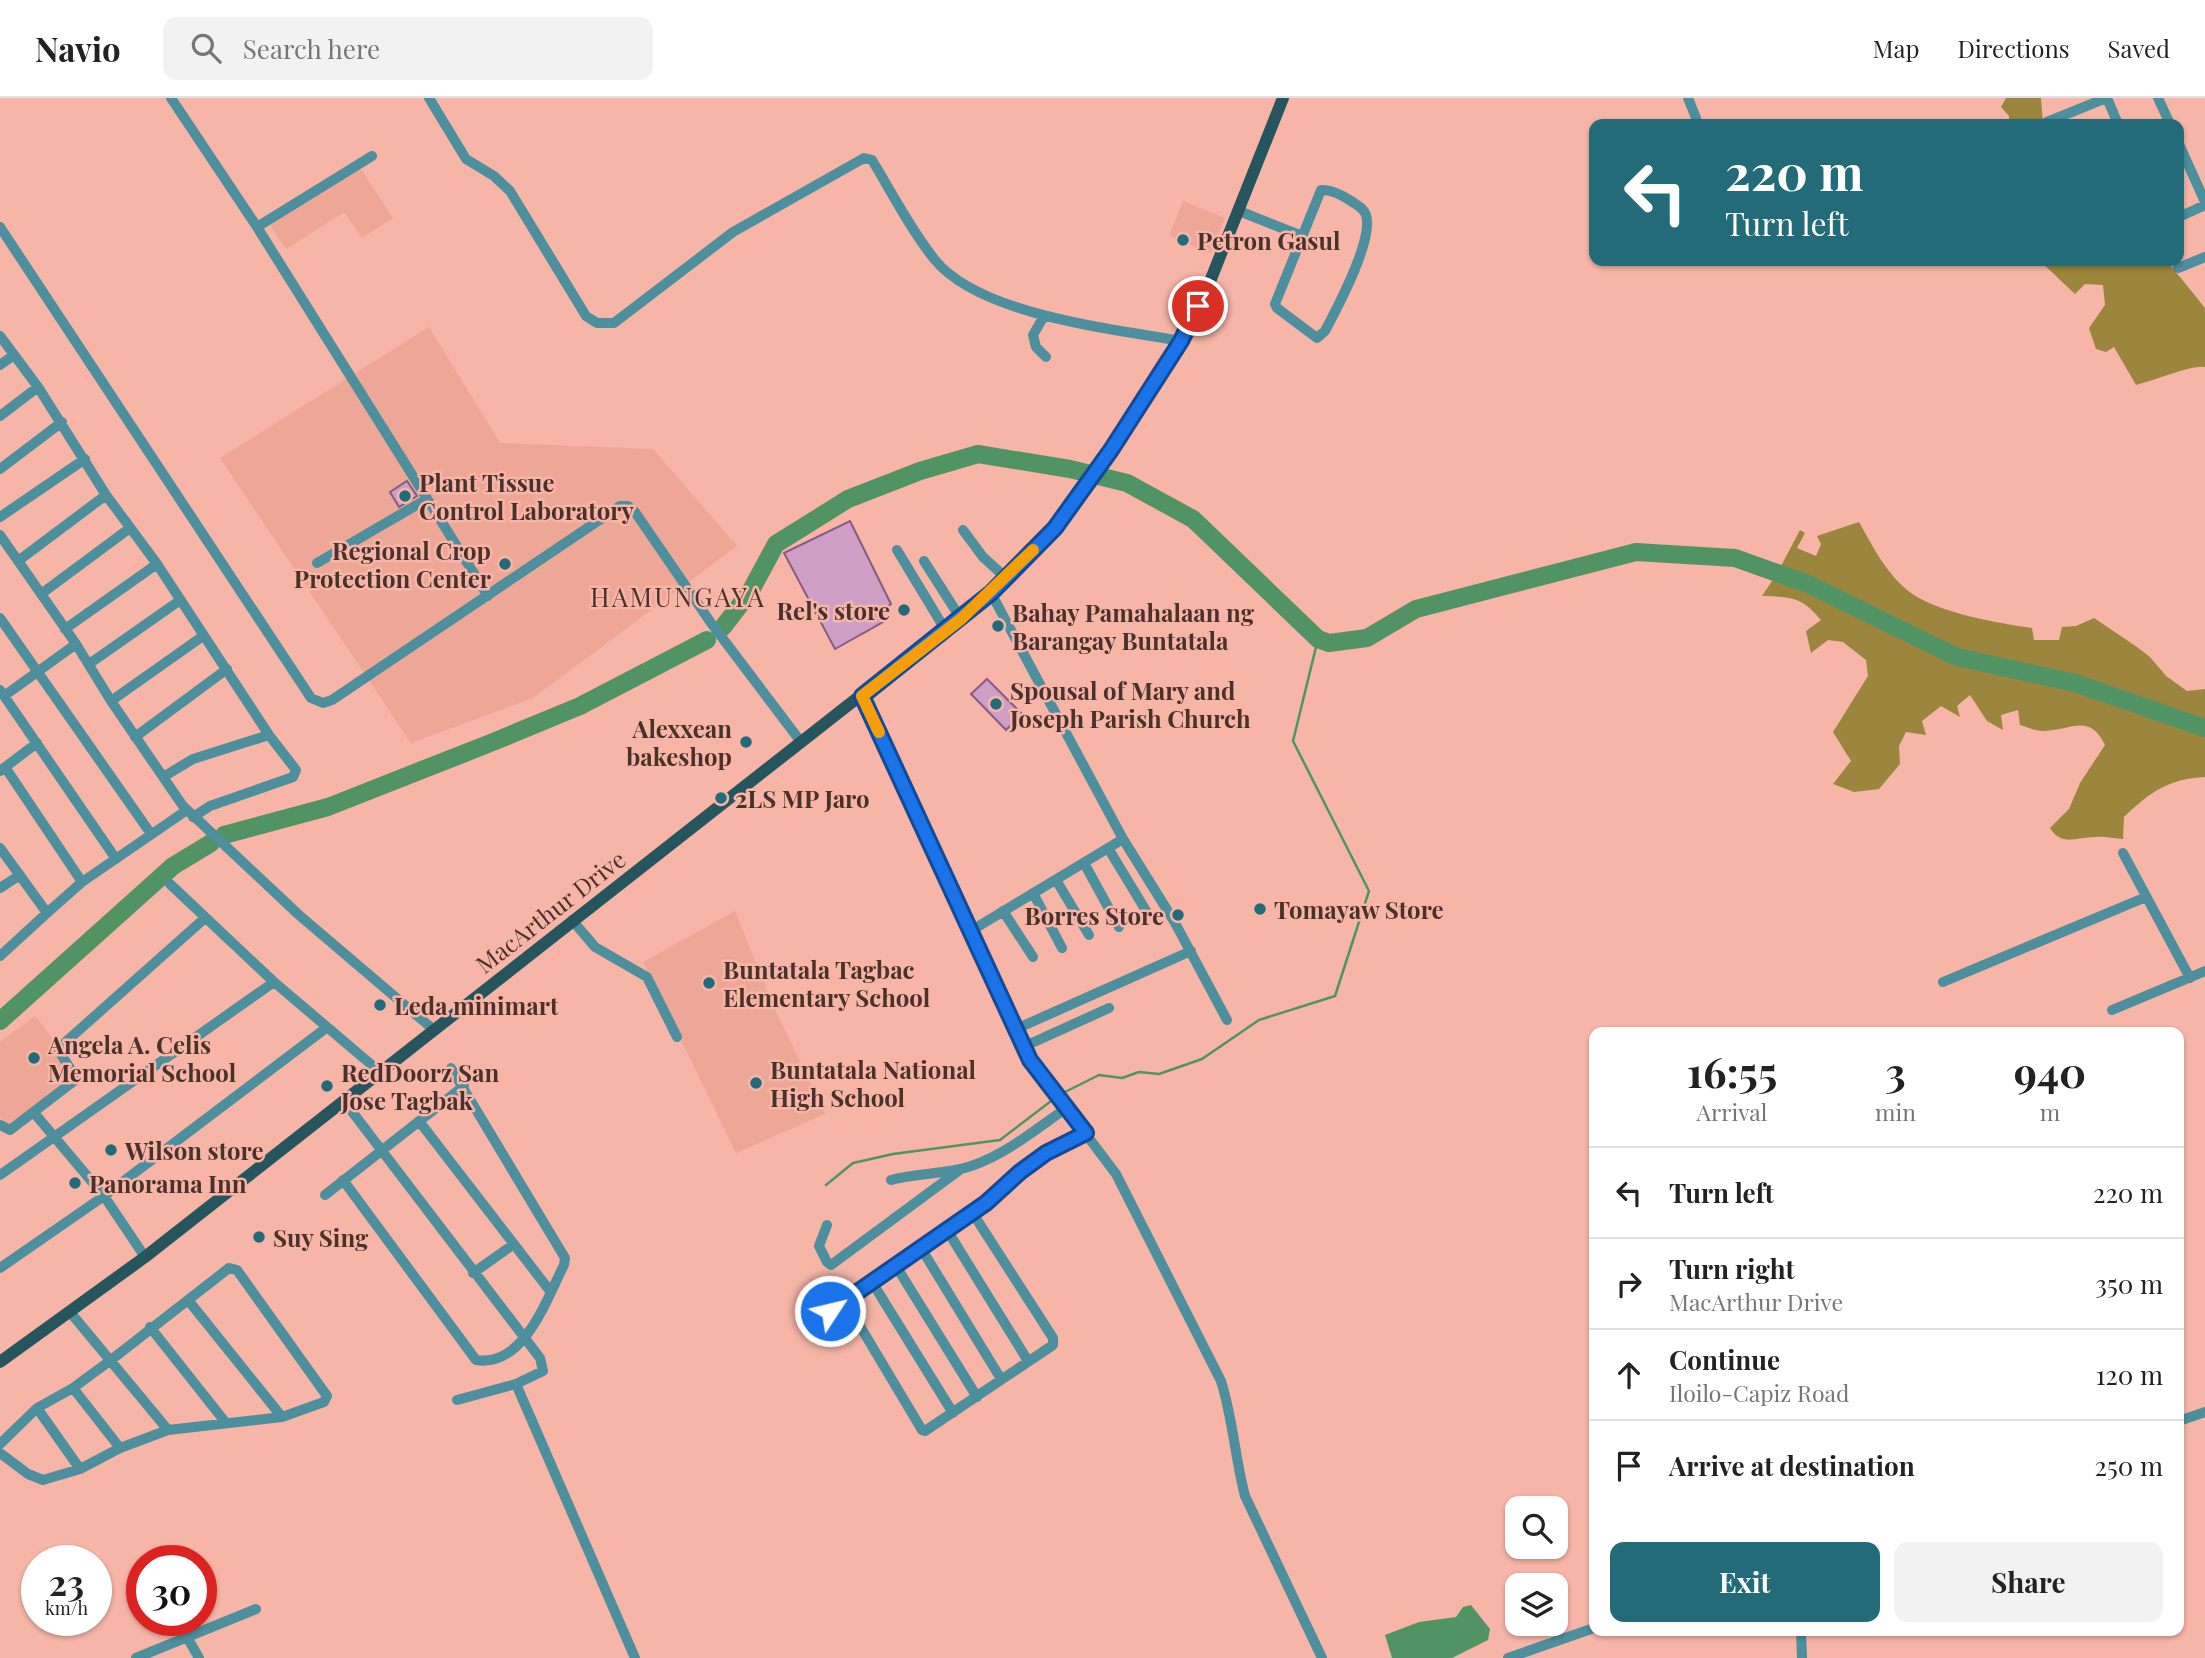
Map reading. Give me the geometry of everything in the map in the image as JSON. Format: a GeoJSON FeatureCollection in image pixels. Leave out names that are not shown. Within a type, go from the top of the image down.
{"type":"FeatureCollection","features":[{"type":"Feature","properties":{"kind":"main road","name":"MacArthur Drive"},"geometry":{"type":"LineString","coordinates":[[0,1362],[145,1257],[572,920],[946,631],[991,593],[1055,528],[1111,450],[1181,341],[1207,289],[1283,98]]}},
{"type":"Feature","properties":{"kind":"street"},"geometry":{"type":"LineString","coordinates":[[172,98],[257,227],[488,596]]}},
{"type":"Feature","properties":{"kind":"street"},"geometry":{"type":"LineString","coordinates":[[429,98],[466,159],[494,176],[510,191],[586,316],[597,323],[614,323],[733,232],[864,158],[872,160],[936,260],[963,282],[1011,306],[1044,316],[1181,341]]}},
{"type":"Feature","properties":{"kind":"street"},"geometry":{"type":"LineString","coordinates":[[1688,98],[1696,118]]}},
{"type":"Feature","properties":{"kind":"street"},"geometry":{"type":"LineString","coordinates":[[2054,119],[2107,98],[2116,119]]}},
{"type":"Feature","properties":{"kind":"street"},"geometry":{"type":"LineString","coordinates":[[2158,98],[2168,119]]}},
{"type":"Feature","properties":{"kind":"street"},"geometry":{"type":"LineString","coordinates":[[257,227],[372,156]]}},
{"type":"Feature","properties":{"kind":"street"},"geometry":{"type":"LineString","coordinates":[[2184,167],[2205,203],[2184,214]]}},
{"type":"Feature","properties":{"kind":"street"},"geometry":{"type":"LineString","coordinates":[[1323,189],[1347,198],[1366,214],[1359,260],[1325,331],[1317,338],[1275,307],[1275,301],[1302,236],[1318,195],[1323,189]]}},
{"type":"Feature","properties":{"kind":"street"},"geometry":{"type":"LineString","coordinates":[[1239,211],[1302,236]]}},
{"type":"Feature","properties":{"kind":"street"},"geometry":{"type":"LineString","coordinates":[[0,227],[311,698],[323,703],[332,700],[620,506],[628,506],[635,512],[711,623],[801,743]]}},
{"type":"Feature","properties":{"kind":"street"},"geometry":{"type":"LineString","coordinates":[[2184,266],[2205,257]]}},
{"type":"Feature","properties":{"kind":"street"},"geometry":{"type":"LineString","coordinates":[[2178,268],[2183,266]]}},
{"type":"Feature","properties":{"kind":"street"},"geometry":{"type":"LineString","coordinates":[[1044,316],[1033,335],[1036,347],[1046,357]]}},
{"type":"Feature","properties":{"kind":"street"},"geometry":{"type":"LineString","coordinates":[[0,336],[62,422],[106,495],[157,564],[268,734],[296,770],[293,777],[190,813],[151,834],[82,882],[0,956]]}},
{"type":"Feature","properties":{"kind":"street"},"geometry":{"type":"LineString","coordinates":[[0,365],[14,355]]}},
{"type":"Feature","properties":{"kind":"street"},"geometry":{"type":"LineString","coordinates":[[0,416],[38,387]]}},
{"type":"Feature","properties":{"kind":"street"},"geometry":{"type":"LineString","coordinates":[[0,469],[62,422]]}},
{"type":"Feature","properties":{"kind":"street"},"geometry":{"type":"LineString","coordinates":[[0,517],[85,458]]}},
{"type":"Feature","properties":{"kind":"street"},"geometry":{"type":"LineString","coordinates":[[18,561],[106,495]]}},
{"type":"Feature","properties":{"kind":"street"},"geometry":{"type":"LineString","coordinates":[[317,563],[427,499]]}},
{"type":"Feature","properties":{"kind":"street"},"geometry":{"type":"LineString","coordinates":[[41,594],[130,528]]}},
{"type":"Feature","properties":{"kind":"street"},"geometry":{"type":"LineString","coordinates":[[962,530],[983,557],[1006,577]]}},
{"type":"Feature","properties":{"kind":"street"},"geometry":{"type":"LineString","coordinates":[[0,535],[76,644],[135,737],[190,813],[299,915],[434,1030]]}},
{"type":"Feature","properties":{"kind":"street"},"geometry":{"type":"LineString","coordinates":[[897,550],[946,631]]}},
{"type":"Feature","properties":{"kind":"street"},"geometry":{"type":"LineString","coordinates":[[925,561],[961,619]]}},
{"type":"Feature","properties":{"kind":"street"},"geometry":{"type":"LineString","coordinates":[[65,629],[157,564]]}},
{"type":"Feature","properties":{"kind":"street"},"geometry":{"type":"LineString","coordinates":[[991,593],[1123,839],[1191,951],[1227,1020]]}},
{"type":"Feature","properties":{"kind":"street"},"geometry":{"type":"LineString","coordinates":[[89,664],[179,601]]}},
{"type":"Feature","properties":{"kind":"street"},"geometry":{"type":"LineString","coordinates":[[0,618],[36,674],[151,834]]}},
{"type":"Feature","properties":{"kind":"street"},"geometry":{"type":"LineString","coordinates":[[111,701],[203,636]]}},
{"type":"Feature","properties":{"kind":"street"},"geometry":{"type":"LineString","coordinates":[[76,644],[36,674],[2,693],[116,859]]}},
{"type":"Feature","properties":{"kind":"street"},"geometry":{"type":"LineString","coordinates":[[135,737],[226,669]]}},
{"type":"Feature","properties":{"kind":"street"},"geometry":{"type":"LineString","coordinates":[[862,696],[1023,1047],[1047,1085],[1116,1174],[1222,1381],[1232,1415],[1238,1470],[1245,1496],[1322,1658]]}},
{"type":"Feature","properties":{"kind":"street"},"geometry":{"type":"LineString","coordinates":[[163,777],[194,759],[268,734]]}},
{"type":"Feature","properties":{"kind":"street"},"geometry":{"type":"LineString","coordinates":[[37,743],[3,769],[82,882]]}},
{"type":"Feature","properties":{"kind":"street"},"geometry":{"type":"LineString","coordinates":[[970,932],[1123,839]]}},
{"type":"Feature","properties":{"kind":"street"},"geometry":{"type":"LineString","coordinates":[[0,848],[47,913]]}},
{"type":"Feature","properties":{"kind":"street"},"geometry":{"type":"LineString","coordinates":[[1108,848],[1148,914]]}},
{"type":"Feature","properties":{"kind":"street"},"geometry":{"type":"LineString","coordinates":[[2123,853],[2190,978]]}},
{"type":"Feature","properties":{"kind":"street"},"geometry":{"type":"LineString","coordinates":[[1084,863],[1119,927]]}},
{"type":"Feature","properties":{"kind":"street"},"geometry":{"type":"LineString","coordinates":[[0,888],[20,875]]}},
{"type":"Feature","properties":{"kind":"street"},"geometry":{"type":"LineString","coordinates":[[1056,880],[1089,935]]}},
{"type":"Feature","properties":{"kind":"street"},"geometry":{"type":"LineString","coordinates":[[170,884],[274,982],[380,1072]]}},
{"type":"Feature","properties":{"kind":"street"},"geometry":{"type":"LineString","coordinates":[[1033,893],[1062,948]]}},
{"type":"Feature","properties":{"kind":"street"},"geometry":{"type":"LineString","coordinates":[[1942,982],[2147,897]]}},
{"type":"Feature","properties":{"kind":"street"},"geometry":{"type":"LineString","coordinates":[[1003,911],[1033,957]]}},
{"type":"Feature","properties":{"kind":"street"},"geometry":{"type":"LineString","coordinates":[[0,1125],[10,1130],[35,1114],[75,1080],[59,1051],[60,1046],[205,918]]}},
{"type":"Feature","properties":{"kind":"street"},"geometry":{"type":"LineString","coordinates":[[572,920],[595,947],[647,977],[677,1037]]}},
{"type":"Feature","properties":{"kind":"street"},"geometry":{"type":"LineString","coordinates":[[1016,1029],[1191,951]]}},
{"type":"Feature","properties":{"kind":"street"},"geometry":{"type":"LineString","coordinates":[[2112,1010],[2205,971]]}},
{"type":"Feature","properties":{"kind":"street"},"geometry":{"type":"LineString","coordinates":[[0,1175],[274,982]]}},
{"type":"Feature","properties":{"kind":"street"},"geometry":{"type":"LineString","coordinates":[[1023,1047],[1109,1008]]}},
{"type":"Feature","properties":{"kind":"street"},"geometry":{"type":"LineString","coordinates":[[0,1268],[104,1196],[326,1028]]}},
{"type":"Feature","properties":{"kind":"street"},"geometry":{"type":"LineString","coordinates":[[344,1180],[476,1360],[506,1354],[525,1339],[565,1258],[451,1068]]}},
{"type":"Feature","properties":{"kind":"street"},"geometry":{"type":"LineString","coordinates":[[325,1195],[464,1086]]}},
{"type":"Feature","properties":{"kind":"street"},"geometry":{"type":"LineString","coordinates":[[344,1101],[540,1358],[544,1368],[516,1384],[457,1400]]}},
{"type":"Feature","properties":{"kind":"street"},"geometry":{"type":"LineString","coordinates":[[827,1225],[820,1246],[831,1265],[961,1169],[1008,1149],[1063,1106]]}},
{"type":"Feature","properties":{"kind":"street"},"geometry":{"type":"LineString","coordinates":[[35,1114],[104,1196],[145,1257]]}},
{"type":"Feature","properties":{"kind":"street"},"geometry":{"type":"LineString","coordinates":[[419,1121],[550,1291]]}},
{"type":"Feature","properties":{"kind":"street"},"geometry":{"type":"LineString","coordinates":[[830,1311],[972,1212],[1046,1153],[1086,1133]]}},
{"type":"Feature","properties":{"kind":"street"},"geometry":{"type":"LineString","coordinates":[[891,1180],[916,1173],[961,1169]]}},
{"type":"Feature","properties":{"kind":"street"},"geometry":{"type":"LineString","coordinates":[[845,1301],[922,1430],[929,1430],[1053,1345],[1054,1338],[972,1212]]}},
{"type":"Feature","properties":{"kind":"street"},"geometry":{"type":"LineString","coordinates":[[947,1230],[1028,1361]]}},
{"type":"Feature","properties":{"kind":"street"},"geometry":{"type":"LineString","coordinates":[[474,1273],[513,1244]]}},
{"type":"Feature","properties":{"kind":"street"},"geometry":{"type":"LineString","coordinates":[[921,1248],[1001,1379]]}},
{"type":"Feature","properties":{"kind":"street"},"geometry":{"type":"LineString","coordinates":[[896,1266],[977,1396]]}},
{"type":"Feature","properties":{"kind":"street"},"geometry":{"type":"LineString","coordinates":[[0,1444],[37,1408],[73,1388],[229,1268],[236,1270],[327,1396],[324,1402],[282,1417],[168,1430],[120,1448],[80,1469],[43,1480],[28,1474],[0,1454]]}},
{"type":"Feature","properties":{"kind":"street"},"geometry":{"type":"LineString","coordinates":[[872,1282],[953,1413]]}},
{"type":"Feature","properties":{"kind":"street"},"geometry":{"type":"LineString","coordinates":[[188,1300],[282,1417]]}},
{"type":"Feature","properties":{"kind":"street"},"geometry":{"type":"LineString","coordinates":[[70,1312],[168,1430]]}},
{"type":"Feature","properties":{"kind":"street"},"geometry":{"type":"LineString","coordinates":[[150,1327],[226,1423]]}},
{"type":"Feature","properties":{"kind":"street"},"geometry":{"type":"LineString","coordinates":[[516,1384],[635,1658]]}},
{"type":"Feature","properties":{"kind":"street"},"geometry":{"type":"LineString","coordinates":[[73,1388],[120,1448]]}},
{"type":"Feature","properties":{"kind":"street"},"geometry":{"type":"LineString","coordinates":[[37,1408],[80,1469]]}},
{"type":"Feature","properties":{"kind":"street"},"geometry":{"type":"LineString","coordinates":[[2184,1419],[2205,1412]]}},
{"type":"Feature","properties":{"kind":"street"},"geometry":{"type":"LineString","coordinates":[[138,1658],[257,1609]]}},
{"type":"Feature","properties":{"kind":"street"},"geometry":{"type":"LineString","coordinates":[[1508,1658],[1527,1655],[1589,1630]]}},
{"type":"Feature","properties":{"kind":"street"},"geometry":{"type":"LineString","coordinates":[[1801,1636],[1802,1658]]}},
{"type":"Feature","properties":{"kind":"street"},"geometry":{"type":"LineString","coordinates":[[187,1637],[199,1658]]}},
{"type":"Feature","properties":{"kind":"shaded area"},"geometry":{"type":"Polygon","coordinates":[[[2006,98],[2041,98],[2043,119],[2009,119],[2001,107],[2006,98]]]}},
{"type":"Feature","properties":{"kind":"shaded area"},"geometry":{"type":"Polygon","coordinates":[[[360,168],[393,218],[362,238],[344,212],[286,249],[270,225],[360,168]]]}},
{"type":"Feature","properties":{"kind":"shaded area"},"geometry":{"type":"Polygon","coordinates":[[[1183,201],[1225,218],[1211,253],[1169,236],[1183,201]]]}},
{"type":"Feature","properties":{"kind":"shaded area"},"geometry":{"type":"Polygon","coordinates":[[[2045,266],[2171,266],[2205,308],[2205,367],[2181,371],[2136,385],[2114,347],[2106,352],[2096,349],[2089,328],[2105,305],[2103,285],[2085,284],[2075,294],[2045,266]]]}},
{"type":"Feature","properties":{"kind":"shaded area"},"geometry":{"type":"Polygon","coordinates":[[[429,327],[500,443],[653,449],[737,546],[533,698],[411,743],[220,458],[429,327]]]}},
{"type":"Feature","properties":{"kind":"shaded area"},"geometry":{"type":"Polygon","coordinates":[[[1859,522],[1895,578],[1923,600],[1969,616],[2032,628],[2034,640],[2059,640],[2062,627],[2076,626],[2094,618],[2150,657],[2166,676],[2187,691],[2205,689],[2205,722],[2064,675],[1951,649],[1832,592],[1779,570],[1800,530],[1805,533],[1797,548],[1816,556],[1821,544],[1817,536],[1859,522]]]}},
{"type":"Feature","properties":{"kind":"shaded area"},"geometry":{"type":"Polygon","coordinates":[[[1776,575],[1796,581],[1955,659],[2082,689],[2190,727],[2205,735],[2205,777],[2170,784],[2142,800],[2124,817],[2123,839],[2098,837],[2070,840],[2059,837],[2050,828],[2069,809],[2080,783],[2105,745],[2099,735],[2086,726],[2034,730],[2020,725],[2018,710],[2001,715],[2003,730],[1987,721],[1970,695],[1957,706],[1960,717],[1941,706],[1922,721],[1926,735],[1906,732],[1899,746],[1900,764],[1879,789],[1854,792],[1833,784],[1851,761],[1833,732],[1868,676],[1866,660],[1843,642],[1828,640],[1811,653],[1806,631],[1821,620],[1796,600],[1762,596],[1776,575]]]}},
{"type":"Feature","properties":{"kind":"shaded area"},"geometry":{"type":"Polygon","coordinates":[[[735,911],[773,1005],[825,1114],[736,1153],[643,962],[735,911]]]}},
{"type":"Feature","properties":{"kind":"shaded area","name":"Angela A. Celis Memorial School"},"geometry":{"type":"Polygon","coordinates":[[[35,1016],[80,1073],[9,1129],[0,1118],[0,1042],[35,1016]]]}},
{"type":"Feature","properties":{"kind":"shaded area"},"geometry":{"type":"Polygon","coordinates":[[[1471,1605],[1490,1629],[1488,1640],[1452,1658],[1392,1658],[1385,1635],[1419,1622],[1456,1617],[1463,1607],[1471,1605]]]}},
{"type":"Feature","properties":{"kind":"building","name":"Plant Tissue Control Laboratory"},"geometry":{"type":"Polygon","coordinates":[[[407,481],[417,496],[399,507],[390,492],[407,481]]]}},
{"type":"Feature","properties":{"kind":"building"},"geometry":{"type":"Polygon","coordinates":[[[850,521],[891,604],[879,613],[883,622],[835,649],[784,553],[850,521]]]}},
{"type":"Feature","properties":{"kind":"building","name":"Spousal of Mary and Joseph Parish Church"},"geometry":{"type":"Polygon","coordinates":[[[987,679],[1022,714],[1006,730],[971,694],[987,679]]]}},
{"type":"Feature","properties":{"kind":"waterway"},"geometry":{"type":"LineString","coordinates":[[723,627],[750,592],[776,544],[848,499],[920,471],[978,454],[1070,469],[1127,483],[1193,519],[1318,639],[1329,643],[1367,638],[1416,609],[1636,552],[1735,558],[1808,584],[1957,657],[2075,683],[2205,728]]}},
{"type":"Feature","properties":{"kind":"waterway"},"geometry":{"type":"LineString","coordinates":[[1061,1094],[1099,1075],[1122,1078],[1139,1072],[1159,1074],[1202,1059],[1259,1020],[1335,996],[1369,891],[1293,741],[1318,639]]}},
{"type":"Feature","properties":{"kind":"waterway"},"geometry":{"type":"LineString","coordinates":[[224,835],[328,807],[493,742],[580,706],[707,640]]}},
{"type":"Feature","properties":{"kind":"waterway"},"geometry":{"type":"LineString","coordinates":[[0,1021],[173,866],[211,843]]}},
{"type":"Feature","properties":{"kind":"waterway"},"geometry":{"type":"LineString","coordinates":[[826,1185],[853,1163],[893,1154],[1000,1140],[1055,1098]]}},
{"type":"Feature","properties":{"kind":"slow traffic"},"geometry":{"type":"LineString","coordinates":[[879,732],[862,696],[961,619],[1033,550]]}},
{"type":"Feature","properties":{"kind":"place","name":"Petron Gasul"},"geometry":{"type":"Point","coordinates":[1183,240]}},
{"type":"Feature","properties":{"kind":"place","name":"Plant Tissue Control Laboratory"},"geometry":{"type":"Point","coordinates":[405,496]}},
{"type":"Feature","properties":{"kind":"place","name":"Regional Crop Protection Center"},"geometry":{"type":"Point","coordinates":[505,564]}},
{"type":"Feature","properties":{"kind":"place","name":"Rel's store"},"geometry":{"type":"Point","coordinates":[904,610]}},
{"type":"Feature","properties":{"kind":"place","name":"Bahay Pamahalaan ng Barangay Buntatala"},"geometry":{"type":"Point","coordinates":[998,626]}},
{"type":"Feature","properties":{"kind":"place","name":"Spousal of Mary and Joseph Parish Church"},"geometry":{"type":"Point","coordinates":[996,704]}},
{"type":"Feature","properties":{"kind":"place","name":"Alexxean bakeshop"},"geometry":{"type":"Point","coordinates":[746,742]}},
{"type":"Feature","properties":{"kind":"place","name":"2LS MP Jaro"},"geometry":{"type":"Point","coordinates":[721,798]}},
{"type":"Feature","properties":{"kind":"place","name":"Tomayaw Store"},"geometry":{"type":"Point","coordinates":[1260,909]}},
{"type":"Feature","properties":{"kind":"place","name":"Borres Store"},"geometry":{"type":"Point","coordinates":[1178,915]}},
{"type":"Feature","properties":{"kind":"place","name":"Buntatala Tagbac Elementary School"},"geometry":{"type":"Point","coordinates":[709,983]}},
{"type":"Feature","properties":{"kind":"place","name":"Leda minimart"},"geometry":{"type":"Point","coordinates":[380,1005]}},
{"type":"Feature","properties":{"kind":"place","name":"Angela A. Celis Memorial School"},"geometry":{"type":"Point","coordinates":[34,1058]}},
{"type":"Feature","properties":{"kind":"place","name":"Buntatala National High School"},"geometry":{"type":"Point","coordinates":[756,1083]}},
{"type":"Feature","properties":{"kind":"place","name":"RedDoorz San Jose Tagbak"},"geometry":{"type":"Point","coordinates":[327,1086]}},
{"type":"Feature","properties":{"kind":"place","name":"Wilson store"},"geometry":{"type":"Point","coordinates":[111,1150]}},
{"type":"Feature","properties":{"kind":"place","name":"Panorama Inn"},"geometry":{"type":"Point","coordinates":[75,1183]}},
{"type":"Feature","properties":{"kind":"place","name":"Suy Sing"},"geometry":{"type":"Point","coordinates":[259,1237]}},
{"type":"Feature","properties":{"kind":"district","name":"HAMUNGAYA"},"geometry":{"type":"Point","coordinates":[678,596]}},
{"type":"Feature","properties":{"kind":"route"},"geometry":{"type":"LineString","coordinates":[[830,1311],[986,1203],[1046,1153],[1086,1133],[1030,1060],[862,696],[991,593],[1055,528],[1111,450],[1181,341],[1198,306]]}}]}
